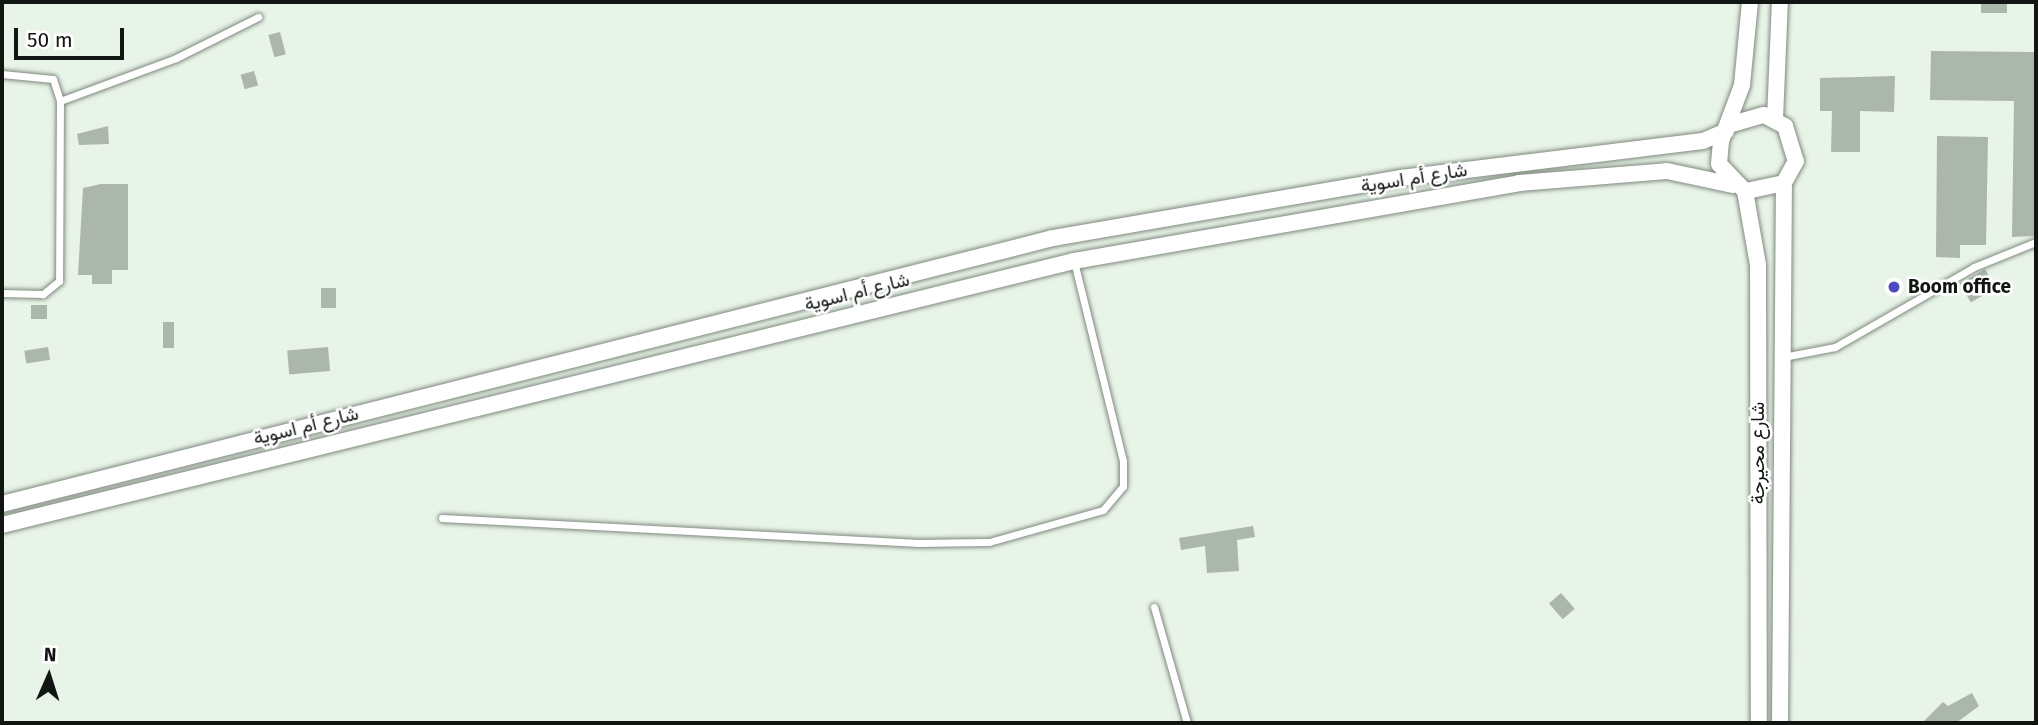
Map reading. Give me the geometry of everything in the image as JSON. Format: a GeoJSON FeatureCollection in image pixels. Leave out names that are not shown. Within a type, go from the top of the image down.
{"type":"FeatureCollection","features":[{"type":"Feature","properties":{"kind":"street"},"geometry":{"type":"LineString","coordinates":[[1750,2],[1750,38],[1719,164],[1739,188],[1784,183],[1797,148],[1775,119],[1780,2]]}},
{"type":"Feature","properties":{"kind":"street"},"geometry":{"type":"LineString","coordinates":[[1729,128],[1753,115],[1775,119]]}},
{"type":"Feature","properties":{"kind":"street","name":"شارع أم اسوية"},"geometry":{"type":"LineString","coordinates":[[2,504],[1053,238],[1401,178],[1703,141],[1729,128]]}},
{"type":"Feature","properties":{"kind":"street","name":"شارع أم اسوية"},"geometry":{"type":"LineString","coordinates":[[2,525],[1073,261],[1519,183],[1667,171],[1739,188]]}},
{"type":"Feature","properties":{"kind":"street","name":"شارع محيرجة"},"geometry":{"type":"LineString","coordinates":[[1780,723],[1779,357],[1784,183]]}},
{"type":"Feature","properties":{"kind":"street","name":"شارع محيرجة"},"geometry":{"type":"LineString","coordinates":[[1739,188],[1758,265],[1759,723]]}},
{"type":"Feature","properties":{"kind":"lane"},"geometry":{"type":"LineString","coordinates":[[60,102],[176,58],[258,17]]}},
{"type":"Feature","properties":{"kind":"lane"},"geometry":{"type":"LineString","coordinates":[[2,74],[53,79],[60,102],[59,281],[43,294],[2,293]]}},
{"type":"Feature","properties":{"kind":"lane"},"geometry":{"type":"LineString","coordinates":[[1779,357],[1835,347],[1973,267],[2036,242]]}},
{"type":"Feature","properties":{"kind":"lane"},"geometry":{"type":"LineString","coordinates":[[442,518],[919,543],[989,542],[1103,510],[1123,486],[1123,461],[1073,261]]}},
{"type":"Feature","properties":{"kind":"lane"},"geometry":{"type":"LineString","coordinates":[[1154,607],[1187,723]]}},
{"type":"Feature","properties":{"kind":"building"},"geometry":{"type":"Polygon","coordinates":[[[1981,2],[2007,2],[2007,13],[1981,13],[1981,2]]]}},
{"type":"Feature","properties":{"kind":"building"},"geometry":{"type":"Polygon","coordinates":[[[280,32],[286,54],[274,57],[268,35],[280,32]]]}},
{"type":"Feature","properties":{"kind":"building"},"geometry":{"type":"Polygon","coordinates":[[[1931,51],[2036,52],[2036,236],[2012,237],[2014,101],[1930,100],[1931,51]]]}},
{"type":"Feature","properties":{"kind":"building"},"geometry":{"type":"Polygon","coordinates":[[[254,71],[258,85],[245,89],[241,75],[254,71]]]}},
{"type":"Feature","properties":{"kind":"building"},"geometry":{"type":"Polygon","coordinates":[[[1895,76],[1894,112],[1860,111],[1860,152],[1831,152],[1832,111],[1820,111],[1820,78],[1895,76]]]}},
{"type":"Feature","properties":{"kind":"building"},"geometry":{"type":"Polygon","coordinates":[[[108,126],[109,144],[79,145],[77,134],[108,126]]]}},
{"type":"Feature","properties":{"kind":"building"},"geometry":{"type":"Polygon","coordinates":[[[1937,136],[1988,137],[1986,245],[1960,245],[1960,258],[1936,257],[1937,136]]]}},
{"type":"Feature","properties":{"kind":"building"},"geometry":{"type":"Polygon","coordinates":[[[101,184],[128,184],[128,270],[112,270],[112,284],[92,284],[92,275],[78,275],[83,188],[101,184]]]}},
{"type":"Feature","properties":{"kind":"building"},"geometry":{"type":"Polygon","coordinates":[[[1985,269],[1996,288],[1971,303],[1960,284],[1985,269]]]}},
{"type":"Feature","properties":{"kind":"building"},"geometry":{"type":"Polygon","coordinates":[[[321,288],[336,288],[336,308],[321,308],[321,288]]]}},
{"type":"Feature","properties":{"kind":"building"},"geometry":{"type":"Polygon","coordinates":[[[31,305],[47,305],[47,319],[31,319],[31,305]]]}},
{"type":"Feature","properties":{"kind":"building"},"geometry":{"type":"Polygon","coordinates":[[[163,322],[174,322],[174,348],[163,348],[163,322]]]}},
{"type":"Feature","properties":{"kind":"building"},"geometry":{"type":"Polygon","coordinates":[[[48,347],[50,360],[26,364],[24,351],[48,347]]]}},
{"type":"Feature","properties":{"kind":"building"},"geometry":{"type":"Polygon","coordinates":[[[328,347],[330,371],[289,374],[287,351],[328,347]]]}},
{"type":"Feature","properties":{"kind":"building"},"geometry":{"type":"Polygon","coordinates":[[[1253,526],[1255,537],[1237,540],[1239,571],[1207,573],[1205,546],[1181,550],[1179,538],[1253,526]]]}},
{"type":"Feature","properties":{"kind":"building"},"geometry":{"type":"Polygon","coordinates":[[[1561,593],[1575,609],[1563,619],[1549,603],[1561,593]]]}},
{"type":"Feature","properties":{"kind":"building"},"geometry":{"type":"Polygon","coordinates":[[[1972,693],[1979,706],[1956,723],[1922,723],[1943,702],[1948,706],[1972,693]]]}},
{"type":"Feature","properties":{"kind":"place","name":"Boom office"},"geometry":{"type":"Point","coordinates":[1894,287]}}]}
